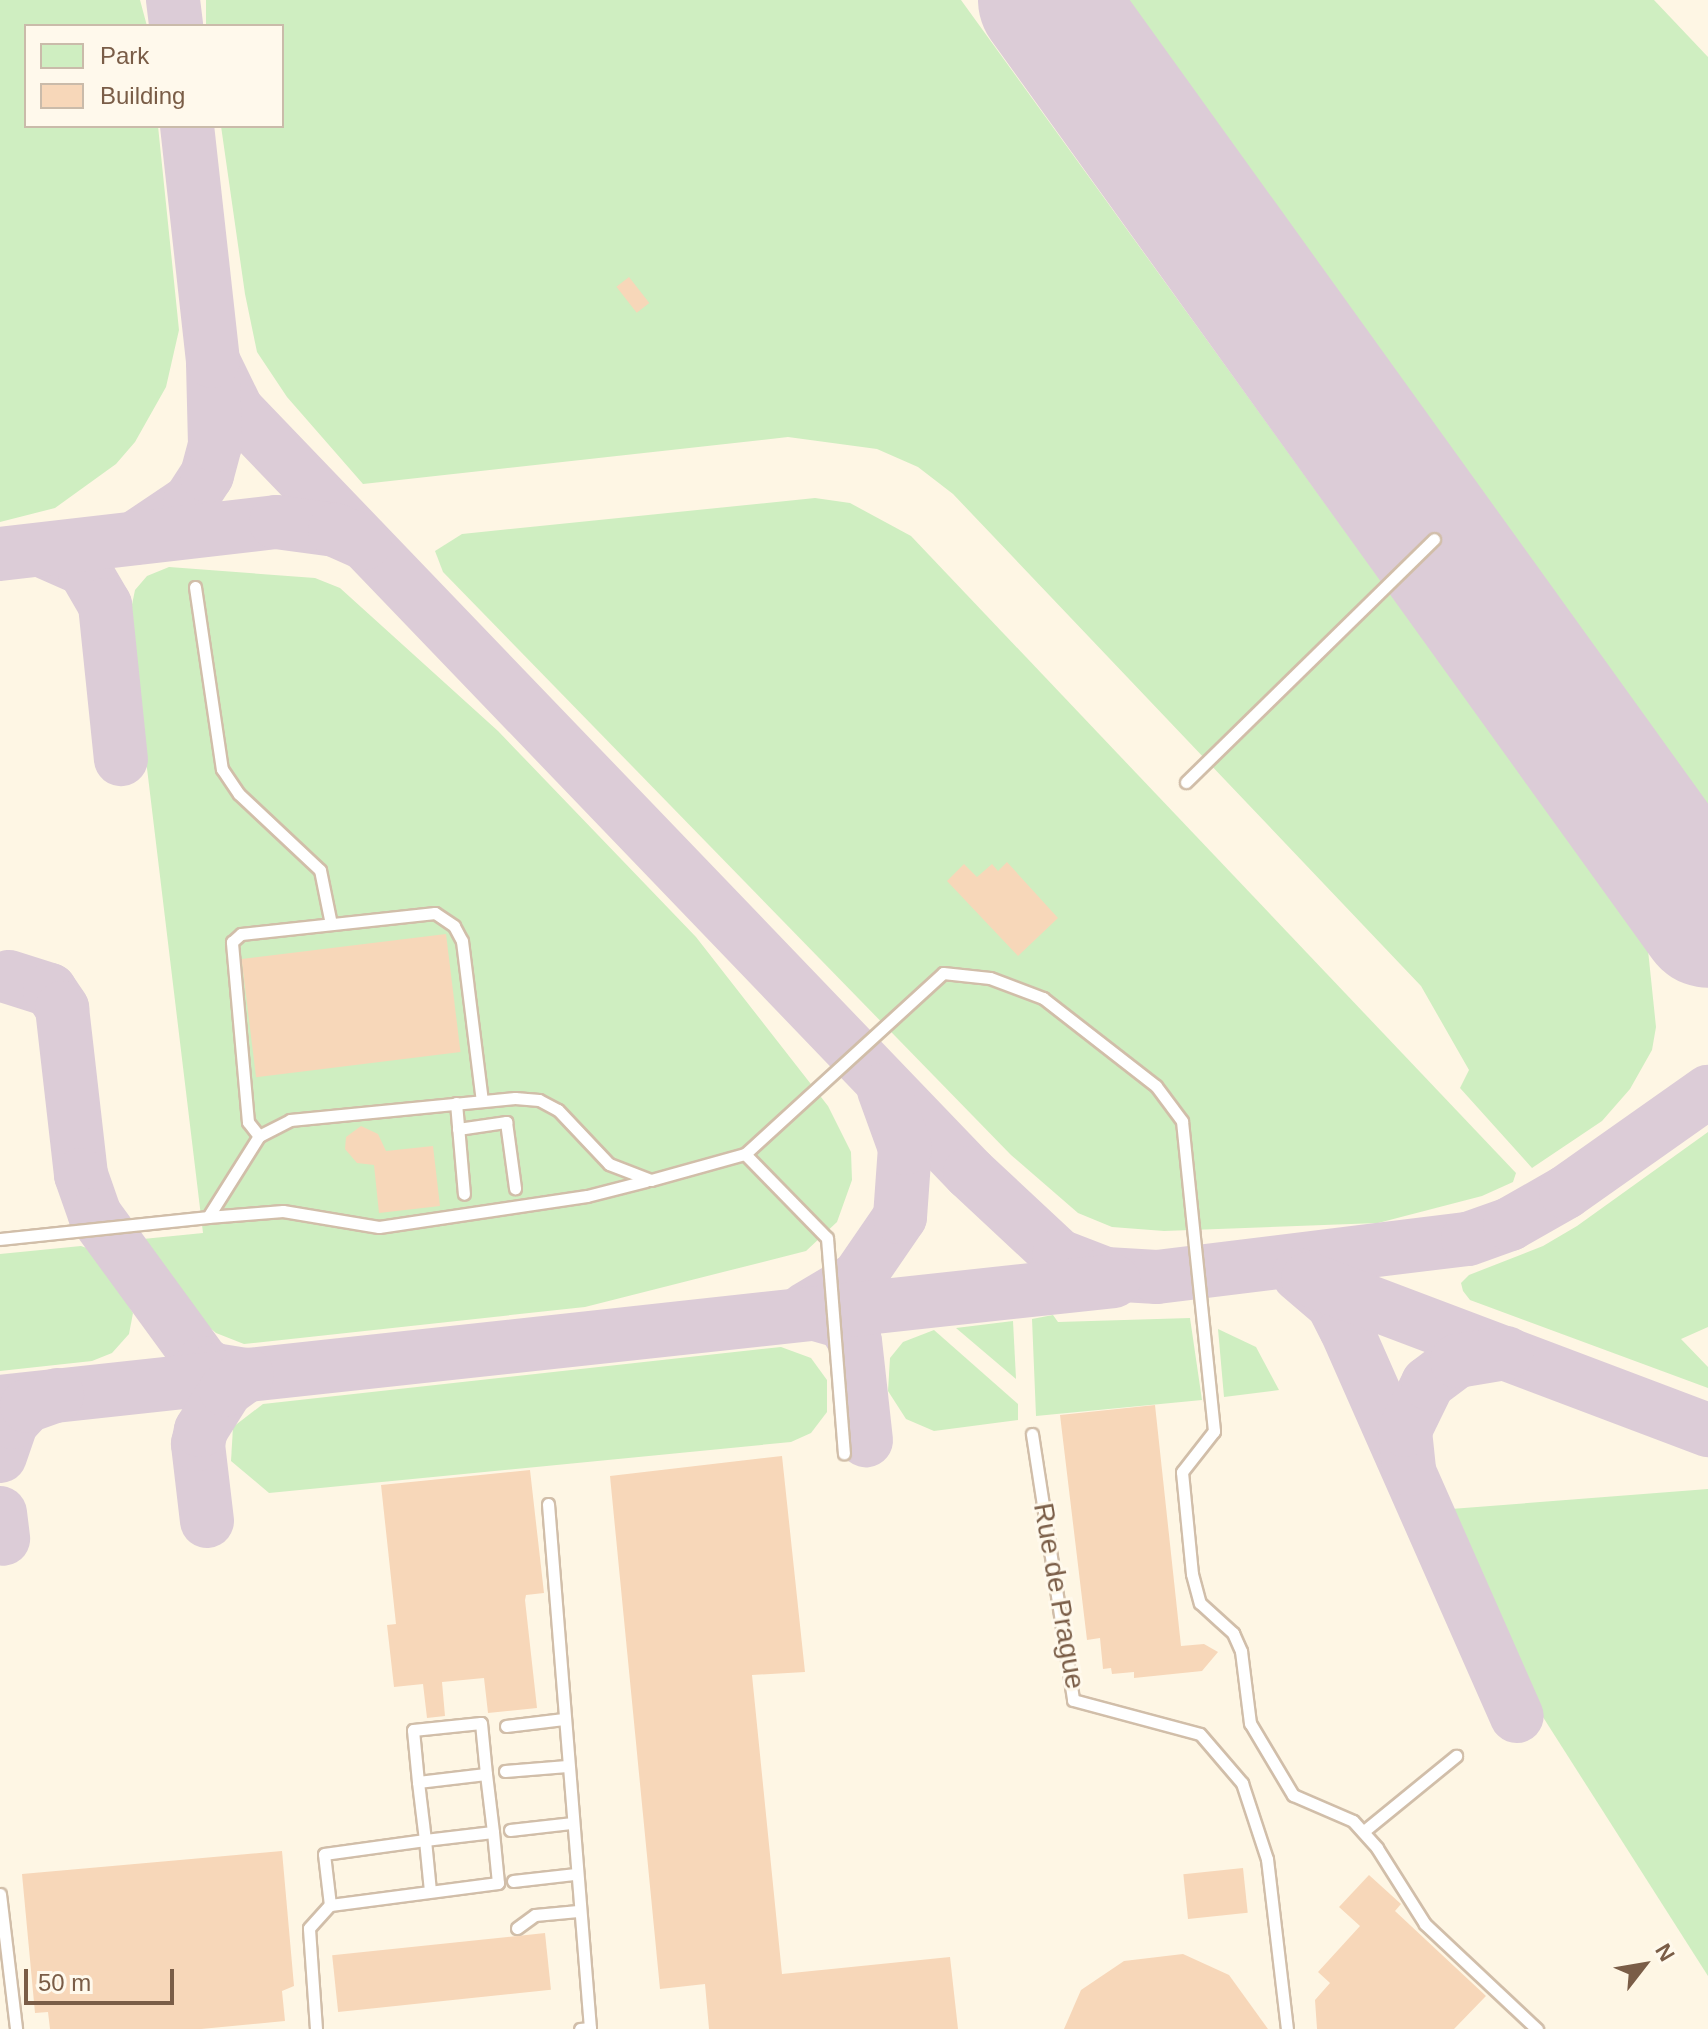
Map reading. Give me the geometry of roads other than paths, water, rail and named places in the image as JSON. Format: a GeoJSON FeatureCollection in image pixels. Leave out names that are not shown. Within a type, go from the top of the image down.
{"type":"FeatureCollection","features":[{"type":"Feature","properties":{"kind":"lane"},"geometry":{"type":"LineString","coordinates":[[1186,782],[1434,539]]}},
{"type":"Feature","properties":{"kind":"lane"},"geometry":{"type":"LineString","coordinates":[[195,587],[222,769],[239,794],[320,870],[331,924]]}},
{"type":"Feature","properties":{"kind":"lane"},"geometry":{"type":"LineString","coordinates":[[259,1136],[248,1122],[232,942],[241,934],[435,913],[454,926],[462,941],[482,1101]]}},
{"type":"Feature","properties":{"kind":"lane"},"geometry":{"type":"LineString","coordinates":[[0,1239],[283,1211],[379,1227],[587,1196],[745,1154],[943,973],[990,978],[1043,998],[1172,1101],[1182,1121],[1214,1431],[1182,1472],[1192,1574],[1200,1603],[1233,1633],[1241,1651],[1250,1723],[1293,1795],[1353,1821],[1364,1831],[1425,1924],[1537,2029]]}},
{"type":"Feature","properties":{"kind":"lane"},"geometry":{"type":"LineString","coordinates":[[208,1217],[259,1136],[290,1120],[456,1103],[539,1100],[558,1110],[609,1164],[651,1180]]}},
{"type":"Feature","properties":{"kind":"lane"},"geometry":{"type":"LineString","coordinates":[[456,1103],[464,1194]]}},
{"type":"Feature","properties":{"kind":"lane"},"geometry":{"type":"LineString","coordinates":[[458,1129],[506,1122],[515,1188]]}},
{"type":"Feature","properties":{"kind":"lane"},"geometry":{"type":"LineString","coordinates":[[745,1154],[827,1238],[844,1453]]}},
{"type":"Feature","properties":{"kind":"lane","name":"Rue de Prague"},"geometry":{"type":"LineString","coordinates":[[1032,1434],[1073,1700],[1200,1734],[1242,1783],[1267,1859],[1286,2024]]}},
{"type":"Feature","properties":{"kind":"lane"},"geometry":{"type":"LineString","coordinates":[[548,1504],[574,1874],[590,2028],[580,2029]]}},
{"type":"Feature","properties":{"kind":"lane"},"geometry":{"type":"LineString","coordinates":[[506,1726],[564,1719]]}},
{"type":"Feature","properties":{"kind":"lane"},"geometry":{"type":"LineString","coordinates":[[316,2029],[309,1928],[330,1905],[498,1883],[481,1723],[413,1730],[430,1891]]}},
{"type":"Feature","properties":{"kind":"lane"},"geometry":{"type":"LineString","coordinates":[[1364,1831],[1456,1756]]}},
{"type":"Feature","properties":{"kind":"lane"},"geometry":{"type":"LineString","coordinates":[[505,1771],[567,1766]]}},
{"type":"Feature","properties":{"kind":"lane"},"geometry":{"type":"LineString","coordinates":[[418,1782],[486,1774]]}},
{"type":"Feature","properties":{"kind":"lane"},"geometry":{"type":"LineString","coordinates":[[510,1830],[571,1823]]}},
{"type":"Feature","properties":{"kind":"lane"},"geometry":{"type":"LineString","coordinates":[[330,1905],[324,1854],[493,1832]]}},
{"type":"Feature","properties":{"kind":"lane"},"geometry":{"type":"LineString","coordinates":[[513,1881],[574,1874]]}},
{"type":"Feature","properties":{"kind":"lane"},"geometry":{"type":"LineString","coordinates":[[0,1894],[16,2029]]}},
{"type":"Feature","properties":{"kind":"lane"},"geometry":{"type":"LineString","coordinates":[[517,1928],[535,1915],[578,1911]]}},
{"type":"Feature","properties":{"kind":"lane"},"geometry":{"type":"LineString","coordinates":[[1286,2024],[1296,2029]]}}]}
